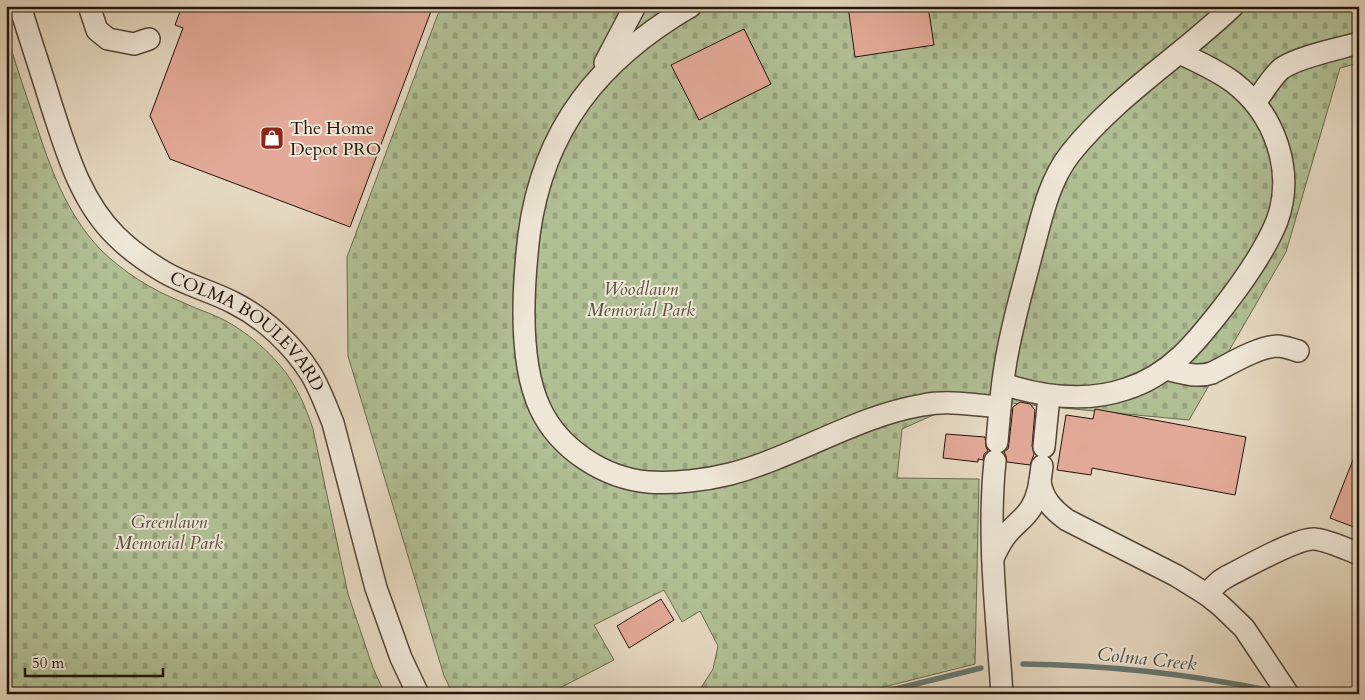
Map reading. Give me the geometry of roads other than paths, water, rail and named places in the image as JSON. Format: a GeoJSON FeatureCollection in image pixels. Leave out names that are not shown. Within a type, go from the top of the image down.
{"type":"FeatureCollection","features":[{"type":"Feature","properties":{"kind":"street","name":"COLMA BOULEVARD"},"geometry":{"type":"LineString","coordinates":[[20,6],[66,152],[79,182],[95,210],[114,235],[140,257],[165,272],[235,303],[255,316],[281,338],[312,375],[332,423],[376,588],[401,658],[418,694]]}},
{"type":"Feature","properties":{"kind":"street"},"geometry":{"type":"LineString","coordinates":[[89,6],[97,30],[108,38],[134,44],[150,39]]}},
{"type":"Feature","properties":{"kind":"street"},"geometry":{"type":"LineString","coordinates":[[588,92],[635,6]]}},
{"type":"Feature","properties":{"kind":"street"},"geometry":{"type":"LineString","coordinates":[[692,6],[659,26],[603,73],[563,129],[552,149],[545,168],[530,228],[524,313],[527,354],[534,391],[540,409],[550,425],[572,450],[586,460],[616,474],[649,482],[713,478],[753,467],[802,449],[859,424],[908,408],[934,403],[1000,407]]}},
{"type":"Feature","properties":{"kind":"street"},"geometry":{"type":"LineString","coordinates":[[1002,694],[993,558],[992,500],[1000,407],[1009,348],[1047,200],[1055,178],[1070,154],[1090,132],[1132,92],[1233,6]]}},
{"type":"Feature","properties":{"kind":"street"},"geometry":{"type":"LineString","coordinates":[[1255,103],[1274,76],[1286,66],[1359,43]]}},
{"type":"Feature","properties":{"kind":"street"},"geometry":{"type":"LineString","coordinates":[[1003,384],[1049,396],[1083,397],[1115,393],[1149,380],[1166,369],[1192,345],[1232,295],[1260,254],[1277,220],[1283,188],[1282,158],[1272,129],[1255,103],[1234,82],[1180,53]]}},
{"type":"Feature","properties":{"kind":"street"},"geometry":{"type":"LineString","coordinates":[[1166,369],[1190,375],[1206,375],[1268,347],[1278,346],[1298,351]]}},
{"type":"Feature","properties":{"kind":"street"},"geometry":{"type":"LineString","coordinates":[[993,558],[1005,536],[1031,509],[1038,492],[1049,396]]}},
{"type":"Feature","properties":{"kind":"street"},"geometry":{"type":"LineString","coordinates":[[1042,465],[1042,492],[1056,512],[1066,520],[1177,576],[1206,594],[1233,616],[1244,628],[1288,694]]}},
{"type":"Feature","properties":{"kind":"street"},"geometry":{"type":"LineString","coordinates":[[1290,546],[1298,525]]}},
{"type":"Feature","properties":{"kind":"street"},"geometry":{"type":"LineString","coordinates":[[1206,594],[1228,576],[1306,539],[1322,540],[1359,554]]}},
{"type":"Feature","properties":{"kind":"waterway","name":"Colma Creek"},"geometry":{"type":"LineString","coordinates":[[1023,664],[1146,671],[1207,679],[1267,690]]}},
{"type":"Feature","properties":{"kind":"waterway","name":"Colma Creek"},"geometry":{"type":"LineString","coordinates":[[875,694],[981,668]]}},
{"type":"Feature","properties":{"kind":"place","name":"The Home Depot PRO"},"geometry":{"type":"Point","coordinates":[272,138]}},
{"type":"Feature","properties":{"kind":"park label","name":"Woodlawn Memorial Park"},"geometry":{"type":"Point","coordinates":[641,299]}},
{"type":"Feature","properties":{"kind":"park label","name":"Greenlawn Memorial Park"},"geometry":{"type":"Point","coordinates":[169,532]}}]}
